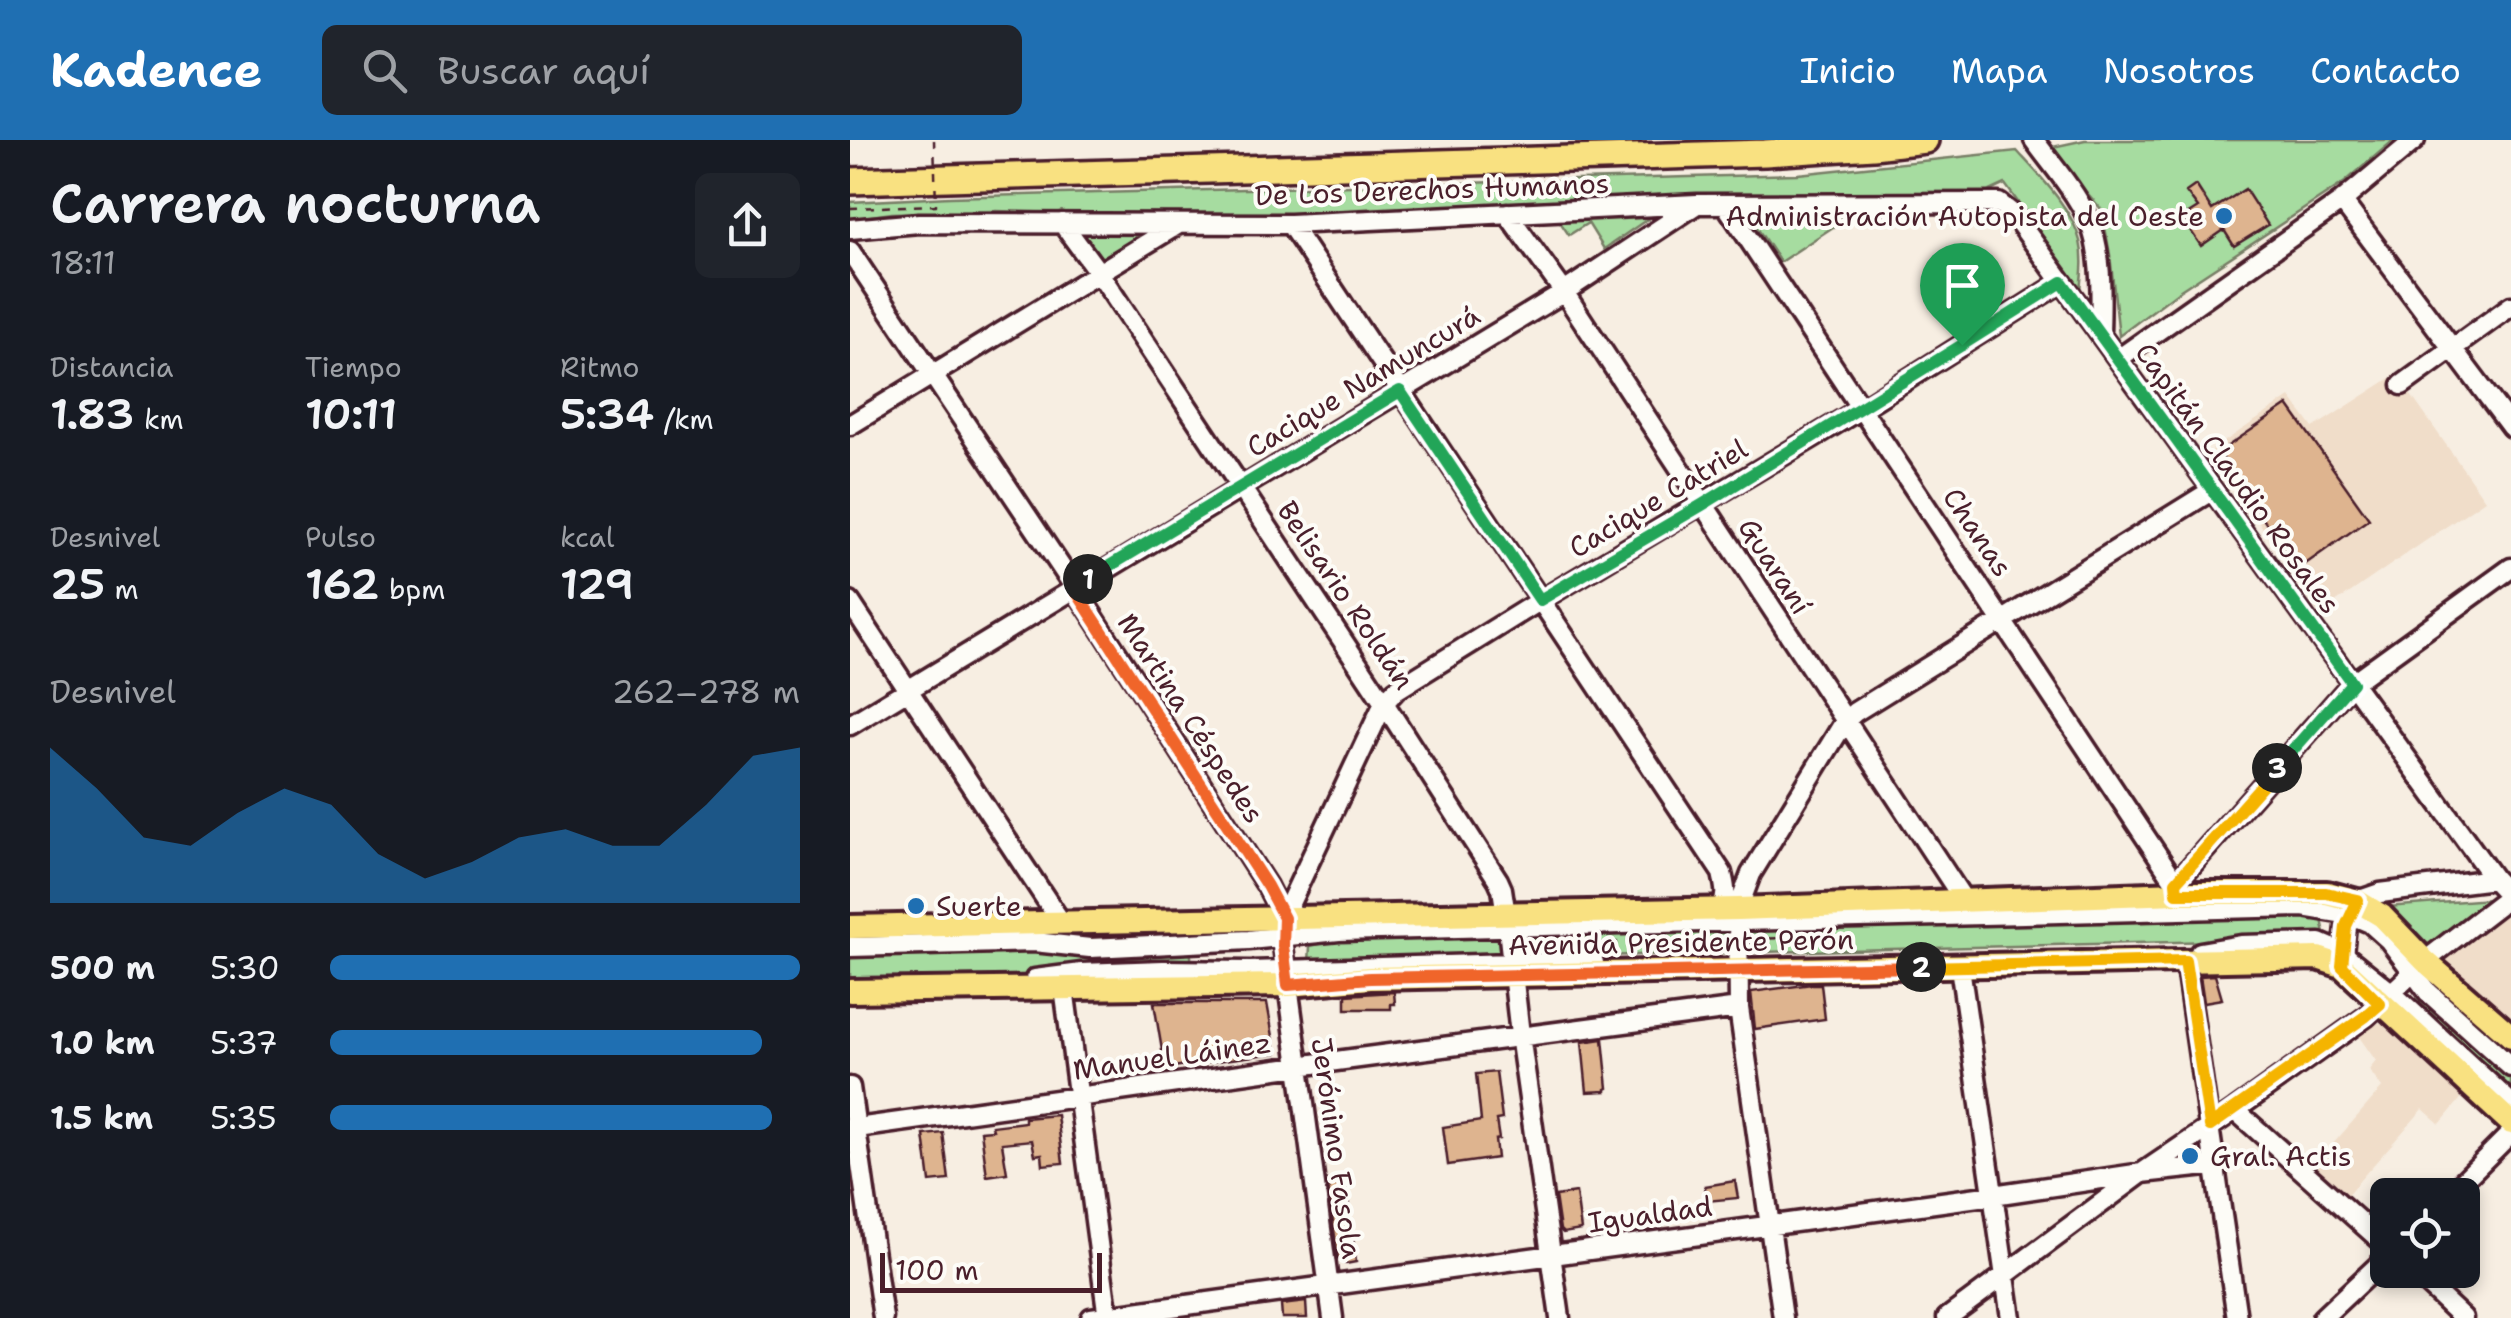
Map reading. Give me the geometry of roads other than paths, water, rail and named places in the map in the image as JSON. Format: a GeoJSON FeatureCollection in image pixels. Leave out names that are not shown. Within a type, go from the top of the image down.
{"type":"FeatureCollection","features":[{"type":"Feature","properties":{"kind":"highway"},"geometry":{"type":"LineString","coordinates":[[850,182],[1764,153],[1925,140]]}},
{"type":"Feature","properties":{"kind":"main road","name":"Avenida Presidente Perón"},"geometry":{"type":"LineString","coordinates":[[850,927],[1061,922],[1283,928],[1507,920],[1733,920],[1963,899],[2176,888],[2326,893],[2354,908]]}},
{"type":"Feature","properties":{"kind":"main road"},"geometry":{"type":"LineString","coordinates":[[2354,908],[2382,916],[2420,966],[2511,1036]]}},
{"type":"Feature","properties":{"kind":"main road","name":"Avenida Presidente Perón"},"geometry":{"type":"LineString","coordinates":[[850,991],[1064,988],[1287,977],[1370,978],[1512,969],[1960,967],[2342,959]]}},
{"type":"Feature","properties":{"kind":"main road"},"geometry":{"type":"LineString","coordinates":[[2342,959],[2511,1123]]}},
{"type":"Feature","properties":{"kind":"street","name":"Capitán Claudio Rosales"},"geometry":{"type":"LineString","coordinates":[[2034,140],[2087,218],[2096,246],[2100,333]]}},
{"type":"Feature","properties":{"kind":"street"},"geometry":{"type":"LineString","coordinates":[[2118,359],[2342,201],[2415,140]]}},
{"type":"Feature","properties":{"kind":"street"},"geometry":{"type":"LineString","coordinates":[[2342,201],[2511,427]]}},
{"type":"Feature","properties":{"kind":"street","name":"De Los Derechos Humanos"},"geometry":{"type":"LineString","coordinates":[[850,229],[919,223],[1290,224],[1697,204],[1990,203],[2005,206],[2014,214]]}},
{"type":"Feature","properties":{"kind":"street","name":"Cacique Namuncurá"},"geometry":{"type":"LineString","coordinates":[[850,725],[1564,292],[1697,204]]}},
{"type":"Feature","properties":{"kind":"street","name":"Chanas"},"geometry":{"type":"LineString","coordinates":[[1726,205],[2176,888]]}},
{"type":"Feature","properties":{"kind":"street","name":"Guaraní"},"geometry":{"type":"LineString","coordinates":[[1507,213],[1564,292],[1963,899]]}},
{"type":"Feature","properties":{"kind":"street","name":"Capitán Claudio Rosales"},"geometry":{"type":"LineString","coordinates":[[2014,214],[2211,491],[2494,880],[2510,896]]}},
{"type":"Feature","properties":{"kind":"street","name":"Belisario Roldán"},"geometry":{"type":"LineString","coordinates":[[1062,224],[1099,273],[1498,880],[1507,920],[1560,1318]]}},
{"type":"Feature","properties":{"kind":"street"},"geometry":{"type":"LineString","coordinates":[[1290,224],[1722,873],[1733,920],[1739,1008],[1784,1318]]}},
{"type":"Feature","properties":{"kind":"street"},"geometry":{"type":"LineString","coordinates":[[850,425],[1178,225]]}},
{"type":"Feature","properties":{"kind":"street","name":"Martina Céspedes"},"geometry":{"type":"LineString","coordinates":[[850,251],[1267,886],[1283,928]]}},
{"type":"Feature","properties":{"kind":"street","name":"Cacique Catriel"},"geometry":{"type":"LineString","coordinates":[[1283,928],[1384,702],[1396,690],[2062,282]]}},
{"type":"Feature","properties":{"kind":"street"},"geometry":{"type":"LineString","coordinates":[[2402,385],[2511,306]]}},
{"type":"Feature","properties":{"kind":"street"},"geometry":{"type":"LineString","coordinates":[[1733,920],[1752,874],[1844,722],[1855,712],[2211,491]]}},
{"type":"Feature","properties":{"kind":"street"},"geometry":{"type":"LineString","coordinates":[[2176,888],[2352,683],[2511,568]]}},
{"type":"Feature","properties":{"kind":"street"},"geometry":{"type":"LineString","coordinates":[[850,602],[1061,922]]}},
{"type":"Feature","properties":{"kind":"street"},"geometry":{"type":"LineString","coordinates":[[1722,873],[1737,878],[1752,874]]}},
{"type":"Feature","properties":{"kind":"street"},"geometry":{"type":"LineString","coordinates":[[1733,920],[2354,908],[2380,893],[2494,880]]}},
{"type":"Feature","properties":{"kind":"street"},"geometry":{"type":"LineString","coordinates":[[1947,1318],[2386,998],[2420,966],[2510,896]]}},
{"type":"Feature","properties":{"kind":"street"},"geometry":{"type":"LineString","coordinates":[[2342,959],[2346,926],[2354,908]]}},
{"type":"Feature","properties":{"kind":"street"},"geometry":{"type":"LineString","coordinates":[[850,947],[1034,942],[1090,948],[1283,928]]}},
{"type":"Feature","properties":{"kind":"street","name":"Jerónimo Fasola"},"geometry":{"type":"LineString","coordinates":[[1283,928],[1333,1318]]}},
{"type":"Feature","properties":{"kind":"street"},"geometry":{"type":"LineString","coordinates":[[1738,966],[2205,952],[2241,945],[2320,942],[2342,959]]}},
{"type":"Feature","properties":{"kind":"street"},"geometry":{"type":"LineString","coordinates":[[2185,961],[2237,1318]]}},
{"type":"Feature","properties":{"kind":"street"},"geometry":{"type":"LineString","coordinates":[[2420,966],[2428,992],[2511,1066]]}},
{"type":"Feature","properties":{"kind":"street"},"geometry":{"type":"LineString","coordinates":[[1960,967],[2011,1318]]}},
{"type":"Feature","properties":{"kind":"street"},"geometry":{"type":"LineString","coordinates":[[850,982],[1050,978],[1082,973],[1287,977]]}},
{"type":"Feature","properties":{"kind":"street"},"geometry":{"type":"LineString","coordinates":[[1064,988],[1102,1317]]}},
{"type":"Feature","properties":{"kind":"street"},"geometry":{"type":"LineString","coordinates":[[2386,998],[2511,1103]]}},
{"type":"Feature","properties":{"kind":"street","name":"Manuel Láinez"},"geometry":{"type":"LineString","coordinates":[[853,1128],[1739,1008]]}},
{"type":"Feature","properties":{"kind":"street"},"geometry":{"type":"LineString","coordinates":[[850,1086],[883,1318]]}},
{"type":"Feature","properties":{"kind":"street"},"geometry":{"type":"LineString","coordinates":[[2235,1110],[2370,1231]]}},
{"type":"Feature","properties":{"kind":"street"},"geometry":{"type":"LineString","coordinates":[[2466,1178],[2511,1134]]}},
{"type":"Feature","properties":{"kind":"street","name":"Igualdad"},"geometry":{"type":"LineString","coordinates":[[1102,1317],[2142,1173],[2216,1166]]}},
{"type":"Feature","properties":{"kind":"street"},"geometry":{"type":"LineString","coordinates":[[2322,1318],[2370,1273]]}},
{"type":"Feature","properties":{"kind":"street"},"geometry":{"type":"LineString","coordinates":[[2432,1288],[2464,1318]]}},
{"type":"Feature","properties":{"kind":"place","name":"Administración Autopista del Oeste"},"geometry":{"type":"Point","coordinates":[2224,216]}},
{"type":"Feature","properties":{"kind":"place","name":"Suerte"},"geometry":{"type":"Point","coordinates":[916,906]}},
{"type":"Feature","properties":{"kind":"place","name":"Gral. Actis"},"geometry":{"type":"Point","coordinates":[2190,1156]}}]}
